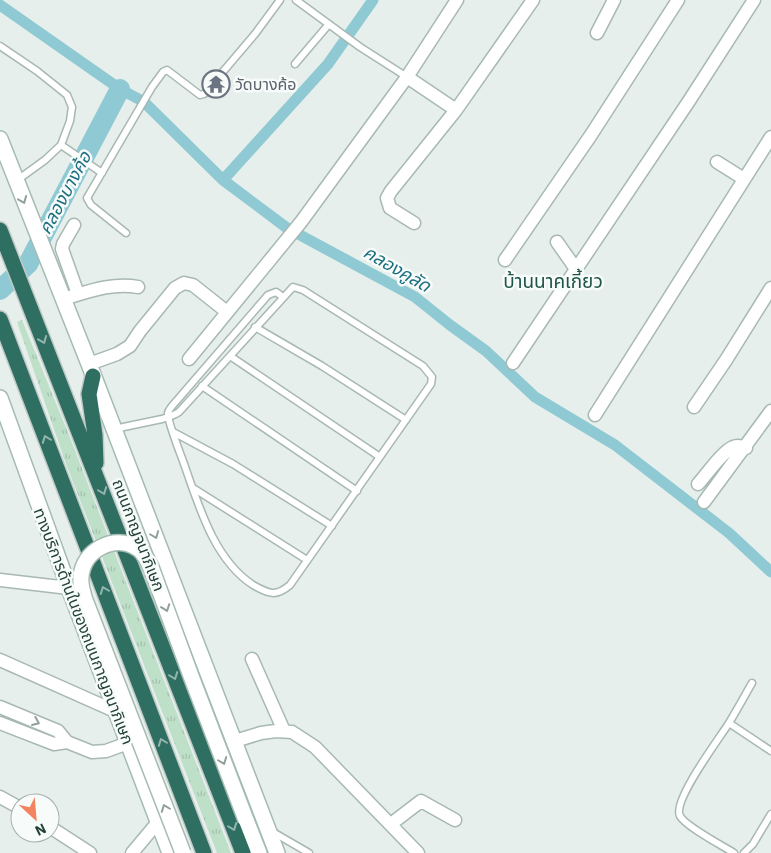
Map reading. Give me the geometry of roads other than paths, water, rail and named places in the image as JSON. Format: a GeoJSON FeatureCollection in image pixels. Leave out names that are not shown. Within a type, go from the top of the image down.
{"type":"FeatureCollection","features":[{"type":"Feature","properties":{"kind":"highway","name":"ถนนกาญจนาภิเษก"},"geometry":{"type":"LineString","coordinates":[[0,230],[243,853]]}},
{"type":"Feature","properties":{"kind":"highway"},"geometry":{"type":"LineString","coordinates":[[0,319],[204,853]]}},
{"type":"Feature","properties":{"kind":"highway"},"geometry":{"type":"LineString","coordinates":[[91,370],[89,394],[97,455],[96,473]]}},
{"type":"Feature","properties":{"kind":"main road"},"geometry":{"type":"LineString","coordinates":[[0,139],[277,853]]}},
{"type":"Feature","properties":{"kind":"main road","name":"ทางบริการด้านในของถนนกาญจนาภิเษก"},"geometry":{"type":"LineString","coordinates":[[0,398],[69,588],[170,853]]}},
{"type":"Feature","properties":{"kind":"main road"},"geometry":{"type":"LineString","coordinates":[[183,853],[81,586],[81,572],[92,553],[101,546],[116,542],[138,548],[151,567],[259,853]]}},
{"type":"Feature","properties":{"kind":"street"},"geometry":{"type":"LineString","coordinates":[[190,359],[301,222],[407,77],[457,0]]}},
{"type":"Feature","properties":{"kind":"street"},"geometry":{"type":"LineString","coordinates":[[414,223],[390,208],[387,198],[456,110],[533,0]]}},
{"type":"Feature","properties":{"kind":"street"},"geometry":{"type":"LineString","coordinates":[[596,33],[614,0]]}},
{"type":"Feature","properties":{"kind":"street"},"geometry":{"type":"LineString","coordinates":[[505,260],[591,135],[678,0]]}},
{"type":"Feature","properties":{"kind":"street"},"geometry":{"type":"LineString","coordinates":[[513,363],[690,101],[754,0]]}},
{"type":"Feature","properties":{"kind":"street"},"geometry":{"type":"LineString","coordinates":[[407,77],[456,110]]}},
{"type":"Feature","properties":{"kind":"street"},"geometry":{"type":"LineString","coordinates":[[595,416],[771,137]]}},
{"type":"Feature","properties":{"kind":"street"},"geometry":{"type":"LineString","coordinates":[[717,162],[744,179]]}},
{"type":"Feature","properties":{"kind":"street"},"geometry":{"type":"LineString","coordinates":[[74,225],[63,244],[62,250],[78,294]]}},
{"type":"Feature","properties":{"kind":"street"},"geometry":{"type":"LineString","coordinates":[[557,242],[576,269]]}},
{"type":"Feature","properties":{"kind":"street"},"geometry":{"type":"LineString","coordinates":[[91,370],[130,346],[175,288],[184,283],[192,285],[227,312]]}},
{"type":"Feature","properties":{"kind":"street"},"geometry":{"type":"LineString","coordinates":[[63,299],[125,284],[138,287]]}},
{"type":"Feature","properties":{"kind":"street"},"geometry":{"type":"LineString","coordinates":[[694,406],[726,360],[771,288]]}},
{"type":"Feature","properties":{"kind":"street"},"geometry":{"type":"LineString","coordinates":[[704,502],[746,448],[771,411]]}},
{"type":"Feature","properties":{"kind":"street"},"geometry":{"type":"LineString","coordinates":[[698,484],[726,452],[733,447],[740,446],[746,448]]}},
{"type":"Feature","properties":{"kind":"street"},"geometry":{"type":"LineString","coordinates":[[0,580],[69,588]]}},
{"type":"Feature","properties":{"kind":"street"},"geometry":{"type":"LineString","coordinates":[[252,659],[284,731]]}},
{"type":"Feature","properties":{"kind":"street"},"geometry":{"type":"LineString","coordinates":[[0,660],[117,712]]}},
{"type":"Feature","properties":{"kind":"street"},"geometry":{"type":"LineString","coordinates":[[0,707],[58,731],[67,742],[92,752],[106,751],[128,743]]}},
{"type":"Feature","properties":{"kind":"street"},"geometry":{"type":"LineString","coordinates":[[0,722],[54,744],[67,742]]}},
{"type":"Feature","properties":{"kind":"street"},"geometry":{"type":"LineString","coordinates":[[235,741],[261,733],[292,732],[315,747],[418,853]]}},
{"type":"Feature","properties":{"kind":"street"},"geometry":{"type":"LineString","coordinates":[[391,824],[421,801],[456,820]]}},
{"type":"Feature","properties":{"kind":"street"},"geometry":{"type":"LineString","coordinates":[[132,853],[158,822]]}},
{"type":"Feature","properties":{"kind":"street"},"geometry":{"type":"LineString","coordinates":[[60,834],[90,853]]}},
{"type":"Feature","properties":{"kind":"lane"},"geometry":{"type":"LineString","coordinates":[[126,233],[90,205],[87,198],[100,171],[152,87],[163,72],[167,70],[200,95],[204,94],[255,34],[280,0]]}},
{"type":"Feature","properties":{"kind":"lane"},"geometry":{"type":"LineString","coordinates":[[296,0],[360,47],[407,77]]}},
{"type":"Feature","properties":{"kind":"lane"},"geometry":{"type":"LineString","coordinates":[[295,64],[329,24]]}},
{"type":"Feature","properties":{"kind":"lane"},"geometry":{"type":"LineString","coordinates":[[0,46],[37,71],[67,95],[72,107],[70,121],[61,145],[45,160],[16,181]]}},
{"type":"Feature","properties":{"kind":"lane"},"geometry":{"type":"LineString","coordinates":[[61,145],[100,171]]}},
{"type":"Feature","properties":{"kind":"lane"},"geometry":{"type":"LineString","coordinates":[[114,429],[168,418],[179,412],[255,327],[293,288],[303,290],[423,366],[432,377],[431,384],[290,585],[281,592],[271,594],[250,582],[227,561],[214,541],[168,418],[168,413],[179,398],[268,295],[276,292],[283,297]]}},
{"type":"Feature","properties":{"kind":"lane"},"geometry":{"type":"LineString","coordinates":[[255,327],[322,366],[406,420]]}},
{"type":"Feature","properties":{"kind":"lane"},"geometry":{"type":"LineString","coordinates":[[230,356],[380,457]]}},
{"type":"Feature","properties":{"kind":"lane"},"geometry":{"type":"LineString","coordinates":[[202,386],[357,490]]}},
{"type":"Feature","properties":{"kind":"lane"},"geometry":{"type":"LineString","coordinates":[[173,432],[233,464],[332,526]]}},
{"type":"Feature","properties":{"kind":"lane"},"geometry":{"type":"LineString","coordinates":[[193,488],[307,560]]}},
{"type":"Feature","properties":{"kind":"lane"},"geometry":{"type":"LineString","coordinates":[[734,853],[686,823],[679,816],[679,808],[689,783],[729,723],[752,683]]}},
{"type":"Feature","properties":{"kind":"lane"},"geometry":{"type":"LineString","coordinates":[[729,723],[771,751]]}},
{"type":"Feature","properties":{"kind":"lane"},"geometry":{"type":"LineString","coordinates":[[744,853],[753,844],[771,814]]}},
{"type":"Feature","properties":{"kind":"lane"},"geometry":{"type":"LineString","coordinates":[[269,830],[309,853]]}},
{"type":"Feature","properties":{"kind":"waterway","name":"คลองบางค้อ"},"geometry":{"type":"LineString","coordinates":[[223,180],[328,64],[373,0]]}},
{"type":"Feature","properties":{"kind":"waterway","name":"คลองคูลัด"},"geometry":{"type":"LineString","coordinates":[[0,5],[120,89],[144,102],[223,180],[287,228],[415,297],[486,351],[535,397],[615,445],[729,533],[771,572]]}},
{"type":"Feature","properties":{"kind":"waterway","name":"คลองบางค้อ"},"geometry":{"type":"LineString","coordinates":[[0,290],[28,264],[120,89]]}},
{"type":"Feature","properties":{"kind":"place","name":"วัดบางค้อ"},"geometry":{"type":"Point","coordinates":[216,84]}},
{"type":"Feature","properties":{"kind":"district","name":"บ้านนาคเกี้ยว"},"geometry":{"type":"Point","coordinates":[553,281]}}]}
